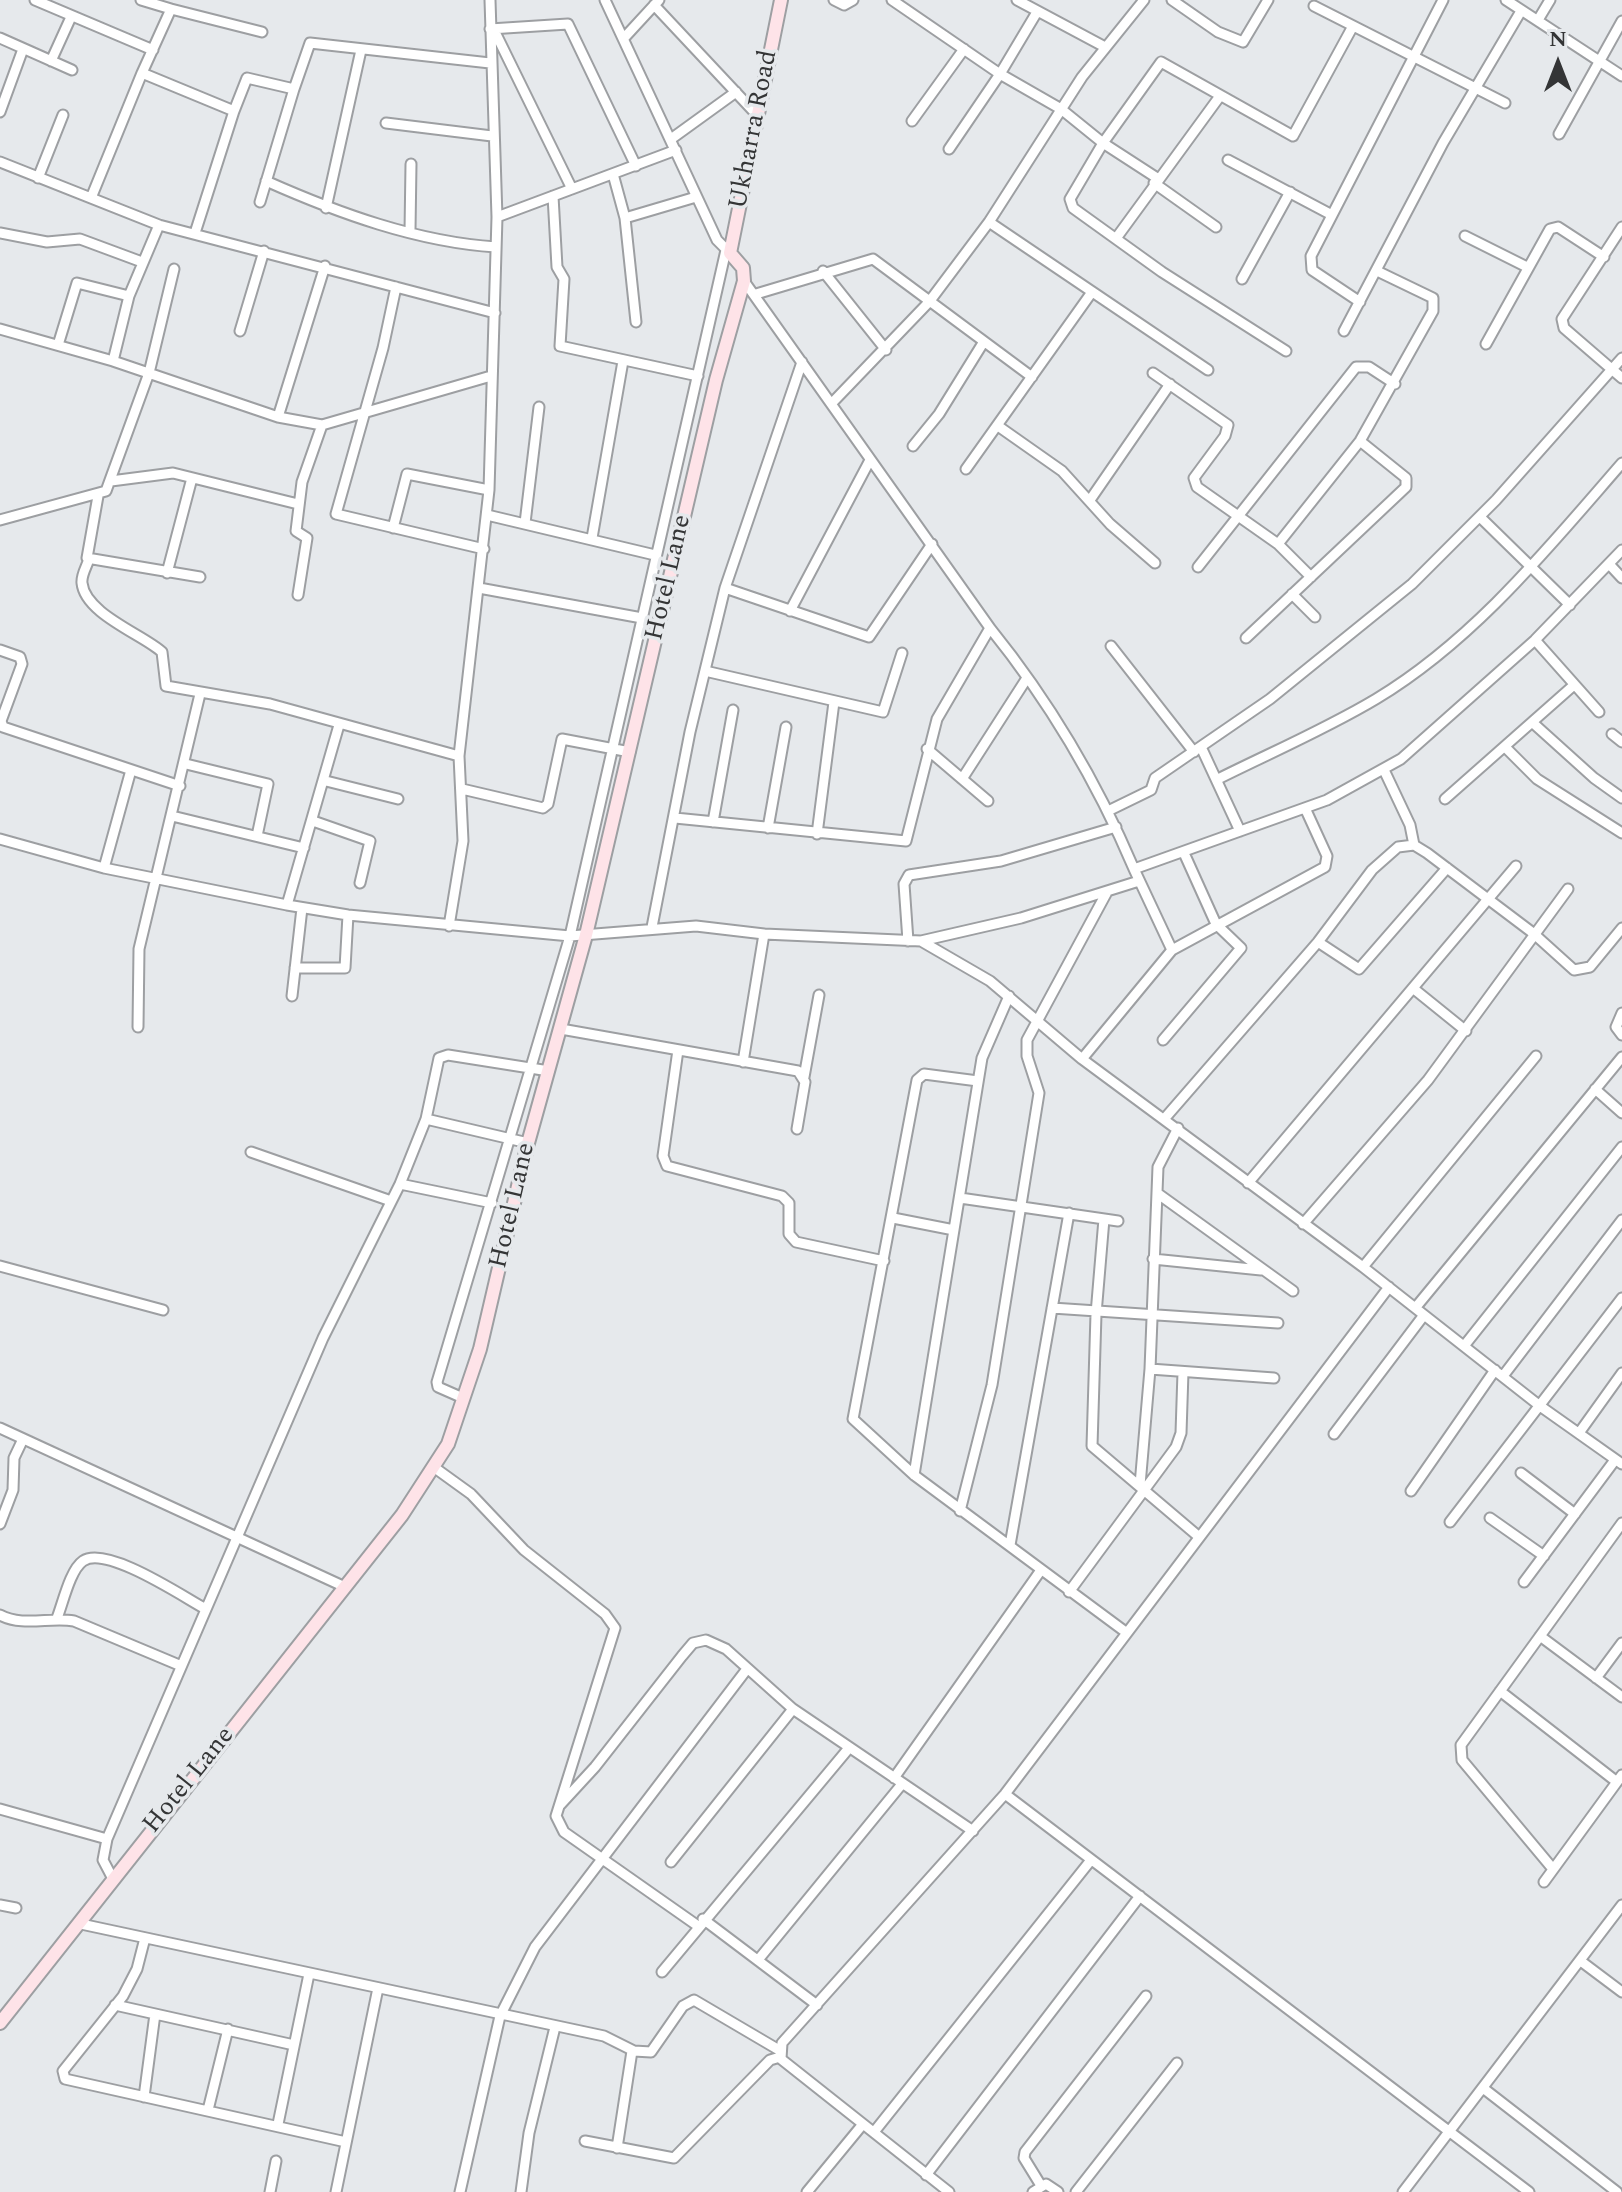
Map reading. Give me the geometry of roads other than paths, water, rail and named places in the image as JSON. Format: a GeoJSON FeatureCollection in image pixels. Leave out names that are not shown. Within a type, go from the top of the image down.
{"type":"FeatureCollection","features":[{"type":"Feature","properties":{"kind":"street"},"geometry":{"type":"LineString","coordinates":[[35,0],[153,50]]}},
{"type":"Feature","properties":{"kind":"street"},"geometry":{"type":"LineString","coordinates":[[141,0],[262,32]]}},
{"type":"Feature","properties":{"kind":"street"},"geometry":{"type":"LineString","coordinates":[[605,0],[717,240],[732,256],[744,281],[1027,678],[1110,810],[1172,950]]}},
{"type":"Feature","properties":{"kind":"street","name":"Ukharra Road"},"geometry":{"type":"LineString","coordinates":[[732,256],[781,0]]}},
{"type":"Feature","properties":{"kind":"street"},"geometry":{"type":"LineString","coordinates":[[834,0],[844,5],[853,0]]}},
{"type":"Feature","properties":{"kind":"street"},"geometry":{"type":"LineString","coordinates":[[892,0],[1000,74],[1061,109],[1216,227]]}},
{"type":"Feature","properties":{"kind":"street"},"geometry":{"type":"LineString","coordinates":[[832,403],[929,302],[989,222],[1061,109],[1105,47],[1144,0]]}},
{"type":"Feature","properties":{"kind":"street"},"geometry":{"type":"LineString","coordinates":[[1172,0],[1218,32],[1243,42],[1268,0]]}},
{"type":"Feature","properties":{"kind":"street"},"geometry":{"type":"LineString","coordinates":[[1360,302],[1312,270],[1311,256],[1443,0]]}},
{"type":"Feature","properties":{"kind":"street"},"geometry":{"type":"LineString","coordinates":[[1506,0],[1622,76]]}},
{"type":"Feature","properties":{"kind":"street"},"geometry":{"type":"LineString","coordinates":[[1538,20],[1550,0]]}},
{"type":"Feature","properties":{"kind":"street"},"geometry":{"type":"LineString","coordinates":[[449,926],[463,841],[459,756],[489,490],[497,217],[490,63],[493,1]]}},
{"type":"Feature","properties":{"kind":"street"},"geometry":{"type":"LineString","coordinates":[[1022,1],[1105,47]]}},
{"type":"Feature","properties":{"kind":"street"},"geometry":{"type":"LineString","coordinates":[[624,38],[656,3],[759,117]]}},
{"type":"Feature","properties":{"kind":"street"},"geometry":{"type":"LineString","coordinates":[[1314,6],[1505,103]]}},
{"type":"Feature","properties":{"kind":"street"},"geometry":{"type":"LineString","coordinates":[[91,198],[171,9]]}},
{"type":"Feature","properties":{"kind":"street"},"geometry":{"type":"LineString","coordinates":[[1344,331],[1476,86],[1521,11]]}},
{"type":"Feature","properties":{"kind":"street"},"geometry":{"type":"LineString","coordinates":[[949,149],[1037,12]]}},
{"type":"Feature","properties":{"kind":"street"},"geometry":{"type":"LineString","coordinates":[[51,61],[71,17]]}},
{"type":"Feature","properties":{"kind":"street"},"geometry":{"type":"LineString","coordinates":[[1559,134],[1622,21]]}},
{"type":"Feature","properties":{"kind":"street"},"geometry":{"type":"LineString","coordinates":[[492,30],[568,24],[636,166]]}},
{"type":"Feature","properties":{"kind":"street"},"geometry":{"type":"LineString","coordinates":[[1286,351],[1162,272],[1070,204],[1071,195],[1103,143],[1161,62],[1289,135],[1296,135],[1353,26]]}},
{"type":"Feature","properties":{"kind":"street"},"geometry":{"type":"LineString","coordinates":[[492,30],[572,189]]}},
{"type":"Feature","properties":{"kind":"street"},"geometry":{"type":"LineString","coordinates":[[0,38],[72,70]]}},
{"type":"Feature","properties":{"kind":"street"},"geometry":{"type":"LineString","coordinates":[[260,202],[310,43],[490,63]]}},
{"type":"Feature","properties":{"kind":"street"},"geometry":{"type":"LineString","coordinates":[[0,112],[23,49]]}},
{"type":"Feature","properties":{"kind":"street"},"geometry":{"type":"LineString","coordinates":[[912,121],[964,49]]}},
{"type":"Feature","properties":{"kind":"street"},"geometry":{"type":"LineString","coordinates":[[326,208],[361,50]]}},
{"type":"Feature","properties":{"kind":"street"},"geometry":{"type":"LineString","coordinates":[[142,73],[234,111]]}},
{"type":"Feature","properties":{"kind":"street"},"geometry":{"type":"LineString","coordinates":[[195,233],[247,78],[294,89]]}},
{"type":"Feature","properties":{"kind":"street"},"geometry":{"type":"LineString","coordinates":[[671,139],[736,92]]}},
{"type":"Feature","properties":{"kind":"street"},"geometry":{"type":"LineString","coordinates":[[1117,237],[1220,96]]}},
{"type":"Feature","properties":{"kind":"street"},"geometry":{"type":"LineString","coordinates":[[38,178],[63,115]]}},
{"type":"Feature","properties":{"kind":"street"},"geometry":{"type":"LineString","coordinates":[[386,123],[492,136]]}},
{"type":"Feature","properties":{"kind":"street"},"geometry":{"type":"LineString","coordinates":[[497,217],[676,150]]}},
{"type":"Feature","properties":{"kind":"street"},"geometry":{"type":"LineString","coordinates":[[1228,160],[1332,215]]}},
{"type":"Feature","properties":{"kind":"street"},"geometry":{"type":"LineString","coordinates":[[0,162],[159,225],[495,313]]}},
{"type":"Feature","properties":{"kind":"street"},"geometry":{"type":"LineString","coordinates":[[410,231],[411,164]]}},
{"type":"Feature","properties":{"kind":"street"},"geometry":{"type":"LineString","coordinates":[[613,174],[625,218],[636,322]]}},
{"type":"Feature","properties":{"kind":"street"},"geometry":{"type":"LineString","coordinates":[[266,181],[326,208],[457,243],[496,247]]}},
{"type":"Feature","properties":{"kind":"street"},"geometry":{"type":"LineString","coordinates":[[1242,279],[1290,192]]}},
{"type":"Feature","properties":{"kind":"street"},"geometry":{"type":"LineString","coordinates":[[553,196],[557,267],[564,279],[558,343],[563,349],[698,376]]}},
{"type":"Feature","properties":{"kind":"street"},"geometry":{"type":"LineString","coordinates":[[625,218],[696,197]]}},
{"type":"Feature","properties":{"kind":"street"},"geometry":{"type":"LineString","coordinates":[[989,222],[1208,370]]}},
{"type":"Feature","properties":{"kind":"street"},"geometry":{"type":"LineString","coordinates":[[113,361],[129,296],[159,225]]}},
{"type":"Feature","properties":{"kind":"street"},"geometry":{"type":"LineString","coordinates":[[1486,344],[1527,267],[1555,226],[1604,257]]}},
{"type":"Feature","properties":{"kind":"street"},"geometry":{"type":"LineString","coordinates":[[1622,227],[1565,313],[1563,324],[1622,378]]}},
{"type":"Feature","properties":{"kind":"street"},"geometry":{"type":"LineString","coordinates":[[0,233],[47,242],[80,239],[142,262]]}},
{"type":"Feature","properties":{"kind":"street"},"geometry":{"type":"LineString","coordinates":[[1465,236],[1527,267]]}},
{"type":"Feature","properties":{"kind":"street"},"geometry":{"type":"LineString","coordinates":[[240,331],[264,251]]}},
{"type":"Feature","properties":{"kind":"street"},"geometry":{"type":"LineString","coordinates":[[462,789],[543,808],[548,804],[562,739],[622,750],[655,555],[698,376],[732,256]]}},
{"type":"Feature","properties":{"kind":"street"},"geometry":{"type":"LineString","coordinates":[[756,294],[823,271],[871,259],[1032,377]]}},
{"type":"Feature","properties":{"kind":"street"},"geometry":{"type":"LineString","coordinates":[[278,417],[325,266]]}},
{"type":"Feature","properties":{"kind":"street"},"geometry":{"type":"LineString","coordinates":[[174,269],[149,373],[111,481],[98,496],[85,553],[89,559],[200,577]]}},
{"type":"Feature","properties":{"kind":"street"},"geometry":{"type":"LineString","coordinates":[[823,271],[886,350]]}},
{"type":"Feature","properties":{"kind":"street"},"geometry":{"type":"LineString","coordinates":[[1278,544],[1360,441],[1395,384],[1435,304],[1433,298],[1377,271]]}},
{"type":"Feature","properties":{"kind":"street","name":"Hotel Lane"},"geometry":{"type":"LineString","coordinates":[[0,2023],[81,1924],[109,1873],[338,1583],[435,1468],[448,1444],[454,1395],[497,1282],[519,1141],[539,1069],[561,1029],[578,935],[622,750],[744,281]]}},
{"type":"Feature","properties":{"kind":"street"},"geometry":{"type":"LineString","coordinates":[[58,345],[77,283],[129,296]]}},
{"type":"Feature","properties":{"kind":"street"},"geometry":{"type":"LineString","coordinates":[[396,287],[365,414],[334,510],[340,516],[484,549]]}},
{"type":"Feature","properties":{"kind":"street"},"geometry":{"type":"LineString","coordinates":[[966,469],[1092,292]]}},
{"type":"Feature","properties":{"kind":"street"},"geometry":{"type":"LineString","coordinates":[[0,329],[113,361],[278,417],[322,425],[491,376]]}},
{"type":"Feature","properties":{"kind":"street"},"geometry":{"type":"LineString","coordinates":[[913,446],[939,414],[983,343]]}},
{"type":"Feature","properties":{"kind":"street"},"geometry":{"type":"LineString","coordinates":[[1110,810],[1151,790],[1155,778],[1338,646],[1412,584],[1480,517],[1622,358]]}},
{"type":"Feature","properties":{"kind":"street"},"geometry":{"type":"LineString","coordinates":[[592,538],[623,361]]}},
{"type":"Feature","properties":{"kind":"street"},"geometry":{"type":"LineString","coordinates":[[652,927],[725,588],[802,362]]}},
{"type":"Feature","properties":{"kind":"street"},"geometry":{"type":"LineString","coordinates":[[1198,567],[1356,367],[1369,367],[1395,384]]}},
{"type":"Feature","properties":{"kind":"street"},"geometry":{"type":"LineString","coordinates":[[1153,373],[1226,421],[1225,436],[1197,472],[1194,483],[1278,544],[1311,577]]}},
{"type":"Feature","properties":{"kind":"street"},"geometry":{"type":"LineString","coordinates":[[1090,500],[1170,384]]}},
{"type":"Feature","properties":{"kind":"street"},"geometry":{"type":"LineString","coordinates":[[525,523],[539,407]]}},
{"type":"Feature","properties":{"kind":"street"},"geometry":{"type":"LineString","coordinates":[[298,595],[307,538],[296,531],[298,504],[322,425]]}},
{"type":"Feature","properties":{"kind":"street"},"geometry":{"type":"LineString","coordinates":[[998,426],[1062,471],[1155,563]]}},
{"type":"Feature","properties":{"kind":"street"},"geometry":{"type":"LineString","coordinates":[[1246,638],[1406,487],[1406,478],[1360,441]]}},
{"type":"Feature","properties":{"kind":"street"},"geometry":{"type":"LineString","coordinates":[[790,611],[870,460]]}},
{"type":"Feature","properties":{"kind":"street"},"geometry":{"type":"LineString","coordinates":[[1218,779],[1377,698],[1436,656],[1532,566],[1622,463]]}},
{"type":"Feature","properties":{"kind":"street"},"geometry":{"type":"LineString","coordinates":[[111,481],[161,473],[298,504]]}},
{"type":"Feature","properties":{"kind":"street"},"geometry":{"type":"LineString","coordinates":[[393,528],[407,474],[489,490]]}},
{"type":"Feature","properties":{"kind":"street"},"geometry":{"type":"LineString","coordinates":[[167,573],[192,478]]}},
{"type":"Feature","properties":{"kind":"street"},"geometry":{"type":"LineString","coordinates":[[0,520],[98,496]]}},
{"type":"Feature","properties":{"kind":"street"},"geometry":{"type":"LineString","coordinates":[[487,515],[655,555]]}},
{"type":"Feature","properties":{"kind":"street"},"geometry":{"type":"LineString","coordinates":[[1480,517],[1570,605]]}},
{"type":"Feature","properties":{"kind":"street"},"geometry":{"type":"LineString","coordinates":[[725,588],[869,637],[932,544]]}},
{"type":"Feature","properties":{"kind":"street"},"geometry":{"type":"LineString","coordinates":[[1134,869],[1305,808],[1384,770],[1420,745],[1535,640],[1622,550]]}},
{"type":"Feature","properties":{"kind":"street"},"geometry":{"type":"LineString","coordinates":[[89,559],[82,577],[84,591],[114,624],[162,652],[164,684],[200,694],[270,704],[459,756]]}},
{"type":"Feature","properties":{"kind":"street"},"geometry":{"type":"LineString","coordinates":[[1609,564],[1622,578]]}},
{"type":"Feature","properties":{"kind":"street"},"geometry":{"type":"LineString","coordinates":[[479,588],[642,618]]}},
{"type":"Feature","properties":{"kind":"street"},"geometry":{"type":"LineString","coordinates":[[1292,594],[1315,617]]}},
{"type":"Feature","properties":{"kind":"street"},"geometry":{"type":"LineString","coordinates":[[675,818],[817,834],[909,840],[927,749],[944,705],[990,628]]}},
{"type":"Feature","properties":{"kind":"street"},"geometry":{"type":"LineString","coordinates":[[1535,640],[1599,712]]}},
{"type":"Feature","properties":{"kind":"street"},"geometry":{"type":"LineString","coordinates":[[1111,646],[1198,749],[1218,779],[1240,831]]}},
{"type":"Feature","properties":{"kind":"street"},"geometry":{"type":"LineString","coordinates":[[0,650],[22,660],[1,727],[180,786]]}},
{"type":"Feature","properties":{"kind":"street"},"geometry":{"type":"LineString","coordinates":[[705,671],[883,712],[902,653]]}},
{"type":"Feature","properties":{"kind":"street"},"geometry":{"type":"LineString","coordinates":[[962,779],[1027,678]]}},
{"type":"Feature","properties":{"kind":"street"},"geometry":{"type":"LineString","coordinates":[[1445,799],[1574,685]]}},
{"type":"Feature","properties":{"kind":"street"},"geometry":{"type":"LineString","coordinates":[[138,1027],[139,949],[186,764],[200,694]]}},
{"type":"Feature","properties":{"kind":"street"},"geometry":{"type":"LineString","coordinates":[[817,834],[834,702]]}},
{"type":"Feature","properties":{"kind":"street"},"geometry":{"type":"LineString","coordinates":[[713,822],[733,710]]}},
{"type":"Feature","properties":{"kind":"street"},"geometry":{"type":"LineString","coordinates":[[1533,723],[1594,778],[1622,798]]}},
{"type":"Feature","properties":{"kind":"street"},"geometry":{"type":"LineString","coordinates":[[287,905],[326,781],[339,725]]}},
{"type":"Feature","properties":{"kind":"street"},"geometry":{"type":"LineString","coordinates":[[768,828],[786,727]]}},
{"type":"Feature","properties":{"kind":"street"},"geometry":{"type":"LineString","coordinates":[[1612,734],[1622,742]]}},
{"type":"Feature","properties":{"kind":"street"},"geometry":{"type":"LineString","coordinates":[[1505,747],[1537,779],[1622,833]]}},
{"type":"Feature","properties":{"kind":"street"},"geometry":{"type":"LineString","coordinates":[[927,749],[988,801]]}},
{"type":"Feature","properties":{"kind":"street"},"geometry":{"type":"LineString","coordinates":[[186,764],[268,784],[257,836]]}},
{"type":"Feature","properties":{"kind":"street"},"geometry":{"type":"LineString","coordinates":[[104,868],[131,770]]}},
{"type":"Feature","properties":{"kind":"street"},"geometry":{"type":"LineString","coordinates":[[1384,770],[1410,825],[1414,845]]}},
{"type":"Feature","properties":{"kind":"street"},"geometry":{"type":"LineString","coordinates":[[326,781],[398,799]]}},
{"type":"Feature","properties":{"kind":"street"},"geometry":{"type":"LineString","coordinates":[[1082,1059],[1172,950],[1325,867],[1327,856],[1305,808]]}},
{"type":"Feature","properties":{"kind":"street"},"geometry":{"type":"LineString","coordinates":[[172,816],[304,848]]}},
{"type":"Feature","properties":{"kind":"street"},"geometry":{"type":"LineString","coordinates":[[313,821],[370,841],[360,883]]}},
{"type":"Feature","properties":{"kind":"street"},"geometry":{"type":"LineString","coordinates":[[908,941],[904,884],[909,875],[1001,861],[1116,827]]}},
{"type":"Feature","properties":{"kind":"street"},"geometry":{"type":"LineString","coordinates":[[0,839],[156,880],[302,908],[449,926],[578,935],[696,926],[764,934],[921,941],[959,935],[1139,881]]}},
{"type":"Feature","properties":{"kind":"street"},"geometry":{"type":"LineString","coordinates":[[1165,1118],[1318,942],[1372,870],[1398,847],[1414,845],[1491,900],[1578,971],[1590,967],[1622,928]]}},
{"type":"Feature","properties":{"kind":"street"},"geometry":{"type":"LineString","coordinates":[[1163,1040],[1239,952],[1239,945],[1216,924],[1184,853]]}},
{"type":"Feature","properties":{"kind":"street"},"geometry":{"type":"LineString","coordinates":[[1248,1183],[1491,900],[1516,866]]}},
{"type":"Feature","properties":{"kind":"street"},"geometry":{"type":"LineString","coordinates":[[1318,942],[1359,969],[1447,868]]}},
{"type":"Feature","properties":{"kind":"street"},"geometry":{"type":"LineString","coordinates":[[1303,1224],[1466,1031],[1533,933],[1568,889]]}},
{"type":"Feature","properties":{"kind":"street"},"geometry":{"type":"LineString","coordinates":[[960,1511],[992,1385],[1039,1093],[1026,1047],[1107,892]]}},
{"type":"Feature","properties":{"kind":"street"},"geometry":{"type":"LineString","coordinates":[[292,996],[302,908]]}},
{"type":"Feature","properties":{"kind":"street"},"geometry":{"type":"LineString","coordinates":[[295,968],[345,968],[348,915]]}},
{"type":"Feature","properties":{"kind":"street"},"geometry":{"type":"LineString","coordinates":[[743,1062],[764,934]]}},
{"type":"Feature","properties":{"kind":"street"},"geometry":{"type":"LineString","coordinates":[[454,1395],[438,1387],[437,1382],[492,1203],[519,1141],[578,935]]}},
{"type":"Feature","properties":{"kind":"street"},"geometry":{"type":"LineString","coordinates":[[921,941],[1009,996],[1082,1059],[1165,1118],[1416,1307],[1540,1406],[1619,1462],[1524,1582]]}},
{"type":"Feature","properties":{"kind":"street"},"geometry":{"type":"LineString","coordinates":[[1414,989],[1466,1031]]}},
{"type":"Feature","properties":{"kind":"street"},"geometry":{"type":"LineString","coordinates":[[797,1129],[819,995]]}},
{"type":"Feature","properties":{"kind":"street"},"geometry":{"type":"LineString","coordinates":[[914,1475],[978,1081],[991,1032],[1009,996]]}},
{"type":"Feature","properties":{"kind":"street"},"geometry":{"type":"LineString","coordinates":[[1622,1013],[1616,1027],[1622,1035]]}},
{"type":"Feature","properties":{"kind":"street"},"geometry":{"type":"LineString","coordinates":[[561,1029],[798,1071],[804,1077]]}},
{"type":"Feature","properties":{"kind":"street"},"geometry":{"type":"LineString","coordinates":[[678,1050],[663,1156],[667,1166],[782,1196],[789,1203],[789,1234],[796,1242],[884,1261]]}},
{"type":"Feature","properties":{"kind":"street"},"geometry":{"type":"LineString","coordinates":[[109,1873],[103,1852],[107,1839],[179,1665],[323,1338],[400,1184],[426,1119],[441,1056],[539,1069]]}},
{"type":"Feature","properties":{"kind":"street"},"geometry":{"type":"LineString","coordinates":[[1363,1267],[1536,1056]]}},
{"type":"Feature","properties":{"kind":"street"},"geometry":{"type":"LineString","coordinates":[[1416,1307],[1622,1057]]}},
{"type":"Feature","properties":{"kind":"street"},"geometry":{"type":"LineString","coordinates":[[978,1081],[920,1076],[853,1419],[914,1475],[960,1511],[1127,1633]]}},
{"type":"Feature","properties":{"kind":"street"},"geometry":{"type":"LineString","coordinates":[[1595,1089],[1622,1113]]}},
{"type":"Feature","properties":{"kind":"street"},"geometry":{"type":"LineString","coordinates":[[426,1119],[519,1141]]}},
{"type":"Feature","properties":{"kind":"street"},"geometry":{"type":"LineString","coordinates":[[1143,1488],[1157,1193],[1161,1156],[1178,1128]]}},
{"type":"Feature","properties":{"kind":"street"},"geometry":{"type":"LineString","coordinates":[[1464,1346],[1622,1147]]}},
{"type":"Feature","properties":{"kind":"street"},"geometry":{"type":"LineString","coordinates":[[251,1152],[391,1201]]}},
{"type":"Feature","properties":{"kind":"street"},"geometry":{"type":"LineString","coordinates":[[400,1184],[492,1203]]}},
{"type":"Feature","properties":{"kind":"street"},"geometry":{"type":"LineString","coordinates":[[1157,1193],[1293,1291]]}},
{"type":"Feature","properties":{"kind":"street"},"geometry":{"type":"LineString","coordinates":[[960,1198],[1118,1221]]}},
{"type":"Feature","properties":{"kind":"street"},"geometry":{"type":"LineString","coordinates":[[1010,1545],[1069,1213]]}},
{"type":"Feature","properties":{"kind":"street"},"geometry":{"type":"LineString","coordinates":[[893,1218],[954,1230]]}},
{"type":"Feature","properties":{"kind":"street"},"geometry":{"type":"LineString","coordinates":[[1104,1219],[1096,1314],[1092,1446],[1198,1536]]}},
{"type":"Feature","properties":{"kind":"street"},"geometry":{"type":"LineString","coordinates":[[1411,1491],[1499,1373],[1622,1220]]}},
{"type":"Feature","properties":{"kind":"street"},"geometry":{"type":"LineString","coordinates":[[1153,1259],[1264,1271]]}},
{"type":"Feature","properties":{"kind":"street"},"geometry":{"type":"LineString","coordinates":[[0,1266],[163,1310]]}},
{"type":"Feature","properties":{"kind":"street"},"geometry":{"type":"LineString","coordinates":[[585,2141],[674,2158],[779,2053],[817,2005],[1005,1794],[1389,1287]]}},
{"type":"Feature","properties":{"kind":"street"},"geometry":{"type":"LineString","coordinates":[[1450,1522],[1622,1298]]}},
{"type":"Feature","properties":{"kind":"street"},"geometry":{"type":"LineString","coordinates":[[1052,1308],[1096,1314],[1278,1323]]}},
{"type":"Feature","properties":{"kind":"street"},"geometry":{"type":"LineString","coordinates":[[1334,1434],[1424,1315]]}},
{"type":"Feature","properties":{"kind":"street"},"geometry":{"type":"LineString","coordinates":[[1150,1369],[1274,1378]]}},
{"type":"Feature","properties":{"kind":"street"},"geometry":{"type":"LineString","coordinates":[[1069,1592],[1181,1433],[1183,1372]]}},
{"type":"Feature","properties":{"kind":"street"},"geometry":{"type":"LineString","coordinates":[[1579,1433],[1622,1373]]}},
{"type":"Feature","properties":{"kind":"street"},"geometry":{"type":"LineString","coordinates":[[0,1428],[338,1583]]}},
{"type":"Feature","properties":{"kind":"street"},"geometry":{"type":"LineString","coordinates":[[0,1524],[12,1495],[14,1458],[23,1439]]}},
{"type":"Feature","properties":{"kind":"street"},"geometry":{"type":"LineString","coordinates":[[435,1468],[452,1477],[524,1550],[605,1614],[615,1628],[557,1807],[556,1816],[564,1832],[758,1960],[817,2005]]}},
{"type":"Feature","properties":{"kind":"street"},"geometry":{"type":"LineString","coordinates":[[1521,1473],[1575,1514]]}},
{"type":"Feature","properties":{"kind":"street"},"geometry":{"type":"LineString","coordinates":[[1490,1518],[1544,1556]]}},
{"type":"Feature","properties":{"kind":"street"},"geometry":{"type":"LineString","coordinates":[[1553,1869],[1462,1760],[1464,1738],[1622,1523]]}},
{"type":"Feature","properties":{"kind":"street"},"geometry":{"type":"LineString","coordinates":[[57,1618],[80,1564],[89,1558],[125,1565],[204,1608]]}},
{"type":"Feature","properties":{"kind":"street"},"geometry":{"type":"LineString","coordinates":[[758,1960],[898,1781],[1041,1570]]}},
{"type":"Feature","properties":{"kind":"street"},"geometry":{"type":"LineString","coordinates":[[0,1615],[20,1622],[57,1618],[102,1630],[179,1665]]}},
{"type":"Feature","properties":{"kind":"street"},"geometry":{"type":"LineString","coordinates":[[1540,1636],[1622,1697]]}},
{"type":"Feature","properties":{"kind":"street"},"geometry":{"type":"LineString","coordinates":[[557,1807],[577,1788],[693,1643],[715,1642],[793,1709],[973,1831]]}},
{"type":"Feature","properties":{"kind":"street"},"geometry":{"type":"LineString","coordinates":[[1596,1678],[1622,1643]]}},
{"type":"Feature","properties":{"kind":"street"},"geometry":{"type":"LineString","coordinates":[[460,2192],[500,2016],[550,1923],[747,1669]]}},
{"type":"Feature","properties":{"kind":"street"},"geometry":{"type":"LineString","coordinates":[[1500,1691],[1620,1778],[1544,1882]]}},
{"type":"Feature","properties":{"kind":"street"},"geometry":{"type":"LineString","coordinates":[[671,1862],[793,1709]]}},
{"type":"Feature","properties":{"kind":"street"},"geometry":{"type":"LineString","coordinates":[[662,1972],[849,1748]]}},
{"type":"Feature","properties":{"kind":"street"},"geometry":{"type":"LineString","coordinates":[[1005,1794],[1529,2192]]}},
{"type":"Feature","properties":{"kind":"street"},"geometry":{"type":"LineString","coordinates":[[0,1809],[107,1839]]}},
{"type":"Feature","properties":{"kind":"street"},"geometry":{"type":"LineString","coordinates":[[874,2132],[1091,1860]]}},
{"type":"Feature","properties":{"kind":"street"},"geometry":{"type":"LineString","coordinates":[[926,2175],[1140,1896]]}},
{"type":"Feature","properties":{"kind":"street"},"geometry":{"type":"LineString","coordinates":[[0,1905],[16,1908]]}},
{"type":"Feature","properties":{"kind":"street"},"geometry":{"type":"LineString","coordinates":[[1403,2192],[1582,1962],[1622,1905]]}},
{"type":"Feature","properties":{"kind":"street"},"geometry":{"type":"LineString","coordinates":[[81,1924],[613,2038],[632,2051],[651,2052],[683,2006],[694,2000],[779,2053],[949,2192]]}},
{"type":"Feature","properties":{"kind":"street"},"geometry":{"type":"LineString","coordinates":[[145,1938],[132,1981],[90,2033],[62,2076],[69,2081],[278,2124],[346,2142]]}},
{"type":"Feature","properties":{"kind":"street"},"geometry":{"type":"LineString","coordinates":[[1582,1962],[1622,1992]]}},
{"type":"Feature","properties":{"kind":"street"},"geometry":{"type":"LineString","coordinates":[[278,2124],[309,1974]]}},
{"type":"Feature","properties":{"kind":"street"},"geometry":{"type":"LineString","coordinates":[[336,2192],[378,1988]]}},
{"type":"Feature","properties":{"kind":"street"},"geometry":{"type":"LineString","coordinates":[[1058,2192],[1036,2188],[1025,2152],[1146,1996]]}},
{"type":"Feature","properties":{"kind":"street"},"geometry":{"type":"LineString","coordinates":[[115,2005],[294,2045]]}},
{"type":"Feature","properties":{"kind":"street"},"geometry":{"type":"LineString","coordinates":[[144,2097],[155,2014]]}},
{"type":"Feature","properties":{"kind":"street"},"geometry":{"type":"LineString","coordinates":[[521,2192],[529,2133],[555,2027]]}},
{"type":"Feature","properties":{"kind":"street"},"geometry":{"type":"LineString","coordinates":[[208,2110],[228,2029]]}},
{"type":"Feature","properties":{"kind":"street"},"geometry":{"type":"LineString","coordinates":[[617,2148],[632,2051]]}},
{"type":"Feature","properties":{"kind":"street"},"geometry":{"type":"LineString","coordinates":[[1076,2192],[1177,2063]]}},
{"type":"Feature","properties":{"kind":"street"},"geometry":{"type":"LineString","coordinates":[[1483,2088],[1617,2192]]}},
{"type":"Feature","properties":{"kind":"street"},"geometry":{"type":"LineString","coordinates":[[807,2192],[863,2124]]}},
{"type":"Feature","properties":{"kind":"street"},"geometry":{"type":"LineString","coordinates":[[270,2192],[276,2161]]}}]}
